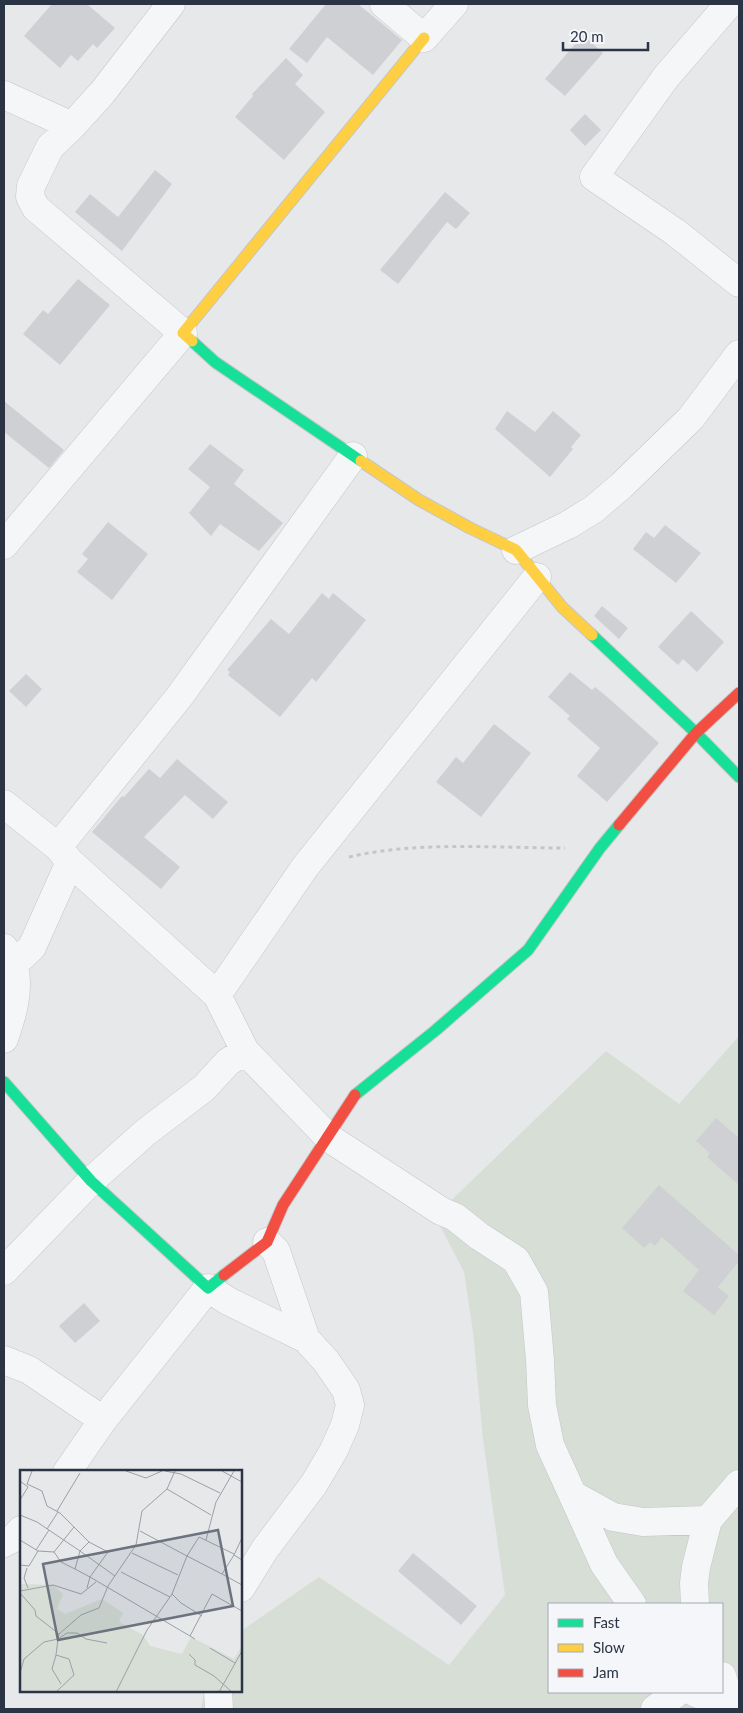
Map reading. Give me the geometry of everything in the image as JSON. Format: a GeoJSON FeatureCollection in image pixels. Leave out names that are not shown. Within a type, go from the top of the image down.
{"type":"FeatureCollection","features":[{"type":"Feature","properties":{"kind":"street"},"geometry":{"type":"LineString","coordinates":[[171,4],[102,93],[50,147],[31,186],[30,197],[36,208],[215,362],[419,500],[470,528],[516,550],[562,607],[696,733],[739,777]]}},
{"type":"Feature","properties":{"kind":"street"},"geometry":{"type":"LineString","coordinates":[[384,4],[424,38]]}},
{"type":"Feature","properties":{"kind":"street"},"geometry":{"type":"LineString","coordinates":[[4,545],[183,333],[424,38],[454,4]]}},
{"type":"Feature","properties":{"kind":"street"},"geometry":{"type":"LineString","coordinates":[[729,4],[666,77],[594,177],[675,232],[739,283]]}},
{"type":"Feature","properties":{"kind":"street"},"geometry":{"type":"LineString","coordinates":[[4,95],[72,126]]}},
{"type":"Feature","properties":{"kind":"street"},"geometry":{"type":"LineString","coordinates":[[516,550],[568,525],[594,509],[614,492],[691,418],[739,354]]}},
{"type":"Feature","properties":{"kind":"street"},"geometry":{"type":"LineString","coordinates":[[4,1039],[14,1010],[9,955],[32,947],[64,854],[353,456]]}},
{"type":"Feature","properties":{"kind":"street"},"geometry":{"type":"LineString","coordinates":[[217,995],[305,867],[537,577]]}},
{"type":"Feature","properties":{"kind":"street"},"geometry":{"type":"LineString","coordinates":[[68,1470],[104,1420],[208,1288],[267,1242],[283,1205],[357,1092],[436,1030],[528,950],[600,848],[696,733],[739,692]]}},
{"type":"Feature","properties":{"kind":"street"},"geometry":{"type":"LineString","coordinates":[[4,804],[64,854],[217,995],[244,1051],[328,1138],[441,1211],[455,1217],[479,1236],[516,1260],[534,1292],[542,1405],[550,1445],[604,1564],[631,1603]]}},
{"type":"Feature","properties":{"kind":"street"},"geometry":{"type":"LineString","coordinates":[[4,1271],[91,1181],[146,1132],[204,1088],[228,1062],[244,1051]]}},
{"type":"Feature","properties":{"kind":"street"},"geometry":{"type":"LineString","coordinates":[[4,1082],[91,1181],[208,1288],[228,1302],[306,1339],[326,1361],[346,1390],[350,1405],[345,1425],[334,1450],[314,1484],[265,1550],[242,1586]]}},
{"type":"Feature","properties":{"kind":"street"},"geometry":{"type":"LineString","coordinates":[[267,1242],[276,1251],[306,1339]]}},
{"type":"Feature","properties":{"kind":"street"},"geometry":{"type":"LineString","coordinates":[[4,1360],[29,1370],[104,1420]]}},
{"type":"Feature","properties":{"kind":"street"},"geometry":{"type":"LineString","coordinates":[[695,1603],[694,1584],[696,1568],[708,1520],[739,1484]]}},
{"type":"Feature","properties":{"kind":"street"},"geometry":{"type":"LineString","coordinates":[[573,1495],[613,1517],[643,1522],[708,1520]]}},
{"type":"Feature","properties":{"kind":"street"},"geometry":{"type":"LineString","coordinates":[[4,1543],[14,1538],[20,1531]]}},
{"type":"Feature","properties":{"kind":"street"},"geometry":{"type":"LineString","coordinates":[[723,1679],[734,1709]]}},
{"type":"Feature","properties":{"kind":"street"},"geometry":{"type":"LineString","coordinates":[[218,1693],[219,1709]]}},
{"type":"Feature","properties":{"kind":"street"},"geometry":{"type":"LineString","coordinates":[[655,1709],[677,1693]]}},
{"type":"Feature","properties":{"kind":"street"},"geometry":{"type":"LineString","coordinates":[[696,1693],[734,1709]]}},
{"type":"Feature","properties":{"kind":"path"},"geometry":{"type":"LineString","coordinates":[[305,867],[371,852],[414,847],[600,848]]}},
{"type":"Feature","properties":{"kind":"shaded area"},"geometry":{"type":"Polygon","coordinates":[[[739,1036],[739,1709],[201,1709],[204,1693],[242,1693],[242,1630],[319,1577],[449,1665],[505,1595],[483,1439],[473,1331],[464,1272],[435,1216],[606,1051],[679,1104],[739,1036]]]}},
{"type":"Feature","properties":{"kind":"building"},"geometry":{"type":"Polygon","coordinates":[[[52,4],[87,4],[115,28],[97,48],[93,44],[78,61],[71,55],[60,68],[24,36],[52,4]]]}},
{"type":"Feature","properties":{"kind":"building"},"geometry":{"type":"Polygon","coordinates":[[[326,4],[358,4],[402,40],[373,75],[327,37],[307,63],[289,49],[326,4]]]}},
{"type":"Feature","properties":{"kind":"building"},"geometry":{"type":"Polygon","coordinates":[[[583,35],[603,53],[565,96],[545,79],[583,35]]]}},
{"type":"Feature","properties":{"kind":"building"},"geometry":{"type":"Polygon","coordinates":[[[286,58],[303,75],[295,84],[325,112],[284,160],[235,117],[253,96],[252,94],[286,58]]]}},
{"type":"Feature","properties":{"kind":"building"},"geometry":{"type":"Polygon","coordinates":[[[585,114],[601,130],[585,146],[570,130],[585,114]]]}},
{"type":"Feature","properties":{"kind":"building"},"geometry":{"type":"Polygon","coordinates":[[[155,170],[172,184],[122,251],[75,212],[90,194],[118,217],[155,170]]]}},
{"type":"Feature","properties":{"kind":"building"},"geometry":{"type":"Polygon","coordinates":[[[445,192],[470,213],[456,229],[447,222],[398,284],[380,270],[445,192]]]}},
{"type":"Feature","properties":{"kind":"building"},"geometry":{"type":"Polygon","coordinates":[[[78,279],[110,305],[60,365],[23,334],[43,310],[48,314],[78,279]]]}},
{"type":"Feature","properties":{"kind":"building"},"geometry":{"type":"Polygon","coordinates":[[[4,401],[64,450],[49,468],[4,432],[4,401]]]}},
{"type":"Feature","properties":{"kind":"building"},"geometry":{"type":"Polygon","coordinates":[[[507,411],[535,432],[553,411],[581,435],[571,447],[573,449],[550,477],[495,429],[507,411]]]}},
{"type":"Feature","properties":{"kind":"building"},"geometry":{"type":"Polygon","coordinates":[[[210,444],[244,470],[234,484],[283,523],[259,551],[220,524],[211,536],[189,513],[210,487],[188,469],[210,444]]]}},
{"type":"Feature","properties":{"kind":"building"},"geometry":{"type":"Polygon","coordinates":[[[108,522],[148,554],[112,600],[77,572],[88,559],[82,554],[108,522]]]}},
{"type":"Feature","properties":{"kind":"building"},"geometry":{"type":"Polygon","coordinates":[[[665,525],[701,553],[676,583],[633,549],[646,532],[654,538],[665,525]]]}},
{"type":"Feature","properties":{"kind":"building"},"geometry":{"type":"Polygon","coordinates":[[[322,593],[329,599],[333,593],[366,620],[316,682],[312,678],[280,717],[228,675],[230,672],[227,670],[271,619],[289,634],[322,593]]]}},
{"type":"Feature","properties":{"kind":"building"},"geometry":{"type":"Polygon","coordinates":[[[602,606],[628,628],[619,639],[594,616],[602,606]]]}},
{"type":"Feature","properties":{"kind":"building"},"geometry":{"type":"Polygon","coordinates":[[[691,611],[724,642],[697,672],[683,659],[678,665],[658,647],[691,611]]]}},
{"type":"Feature","properties":{"kind":"building"},"geometry":{"type":"Polygon","coordinates":[[[570,672],[592,690],[595,687],[659,743],[607,802],[577,776],[600,748],[567,719],[570,716],[548,697],[570,672]]]}},
{"type":"Feature","properties":{"kind":"building"},"geometry":{"type":"Polygon","coordinates":[[[26,674],[42,689],[26,707],[9,691],[26,674]]]}},
{"type":"Feature","properties":{"kind":"building"},"geometry":{"type":"Polygon","coordinates":[[[494,724],[531,753],[481,817],[436,782],[456,757],[463,763],[494,724]]]}},
{"type":"Feature","properties":{"kind":"building"},"geometry":{"type":"Polygon","coordinates":[[[177,759],[228,802],[213,819],[185,795],[144,837],[180,867],[161,889],[92,832],[122,796],[124,797],[149,769],[160,778],[177,759]]]}},
{"type":"Feature","properties":{"kind":"building"},"geometry":{"type":"Polygon","coordinates":[[[716,1118],[739,1138],[739,1185],[707,1157],[710,1153],[696,1141],[716,1118]]]}},
{"type":"Feature","properties":{"kind":"building"},"geometry":{"type":"Polygon","coordinates":[[[659,1185],[739,1255],[739,1261],[718,1287],[729,1296],[714,1315],[683,1291],[699,1270],[662,1237],[655,1246],[650,1242],[644,1248],[622,1228],[659,1185]]]}},
{"type":"Feature","properties":{"kind":"building"},"geometry":{"type":"Polygon","coordinates":[[[84,1303],[100,1321],[75,1343],[59,1326],[84,1303]]]}},
{"type":"Feature","properties":{"kind":"building"},"geometry":{"type":"Polygon","coordinates":[[[413,1553],[477,1606],[461,1625],[398,1571],[413,1553]]]}},
{"type":"Feature","properties":{"kind":"traffic: fast"},"geometry":{"type":"LineString","coordinates":[[192,341],[215,362],[361,461]]}},
{"type":"Feature","properties":{"kind":"traffic: fast"},"geometry":{"type":"LineString","coordinates":[[592,635],[696,733],[739,777]]}},
{"type":"Feature","properties":{"kind":"traffic: fast"},"geometry":{"type":"LineString","coordinates":[[355,1095],[436,1030],[528,950],[600,848],[619,825]]}},
{"type":"Feature","properties":{"kind":"traffic: fast"},"geometry":{"type":"LineString","coordinates":[[4,1082],[91,1181],[208,1288],[224,1275]]}},
{"type":"Feature","properties":{"kind":"traffic: slow"},"geometry":{"type":"LineString","coordinates":[[192,341],[183,333],[424,38]]}},
{"type":"Feature","properties":{"kind":"traffic: slow"},"geometry":{"type":"LineString","coordinates":[[361,461],[419,500],[470,528],[516,550],[562,607],[592,635]]}},
{"type":"Feature","properties":{"kind":"traffic: jam"},"geometry":{"type":"LineString","coordinates":[[619,825],[696,733],[739,693]]}},
{"type":"Feature","properties":{"kind":"traffic: jam"},"geometry":{"type":"LineString","coordinates":[[224,1275],[267,1242],[283,1205],[355,1095]]}}]}
